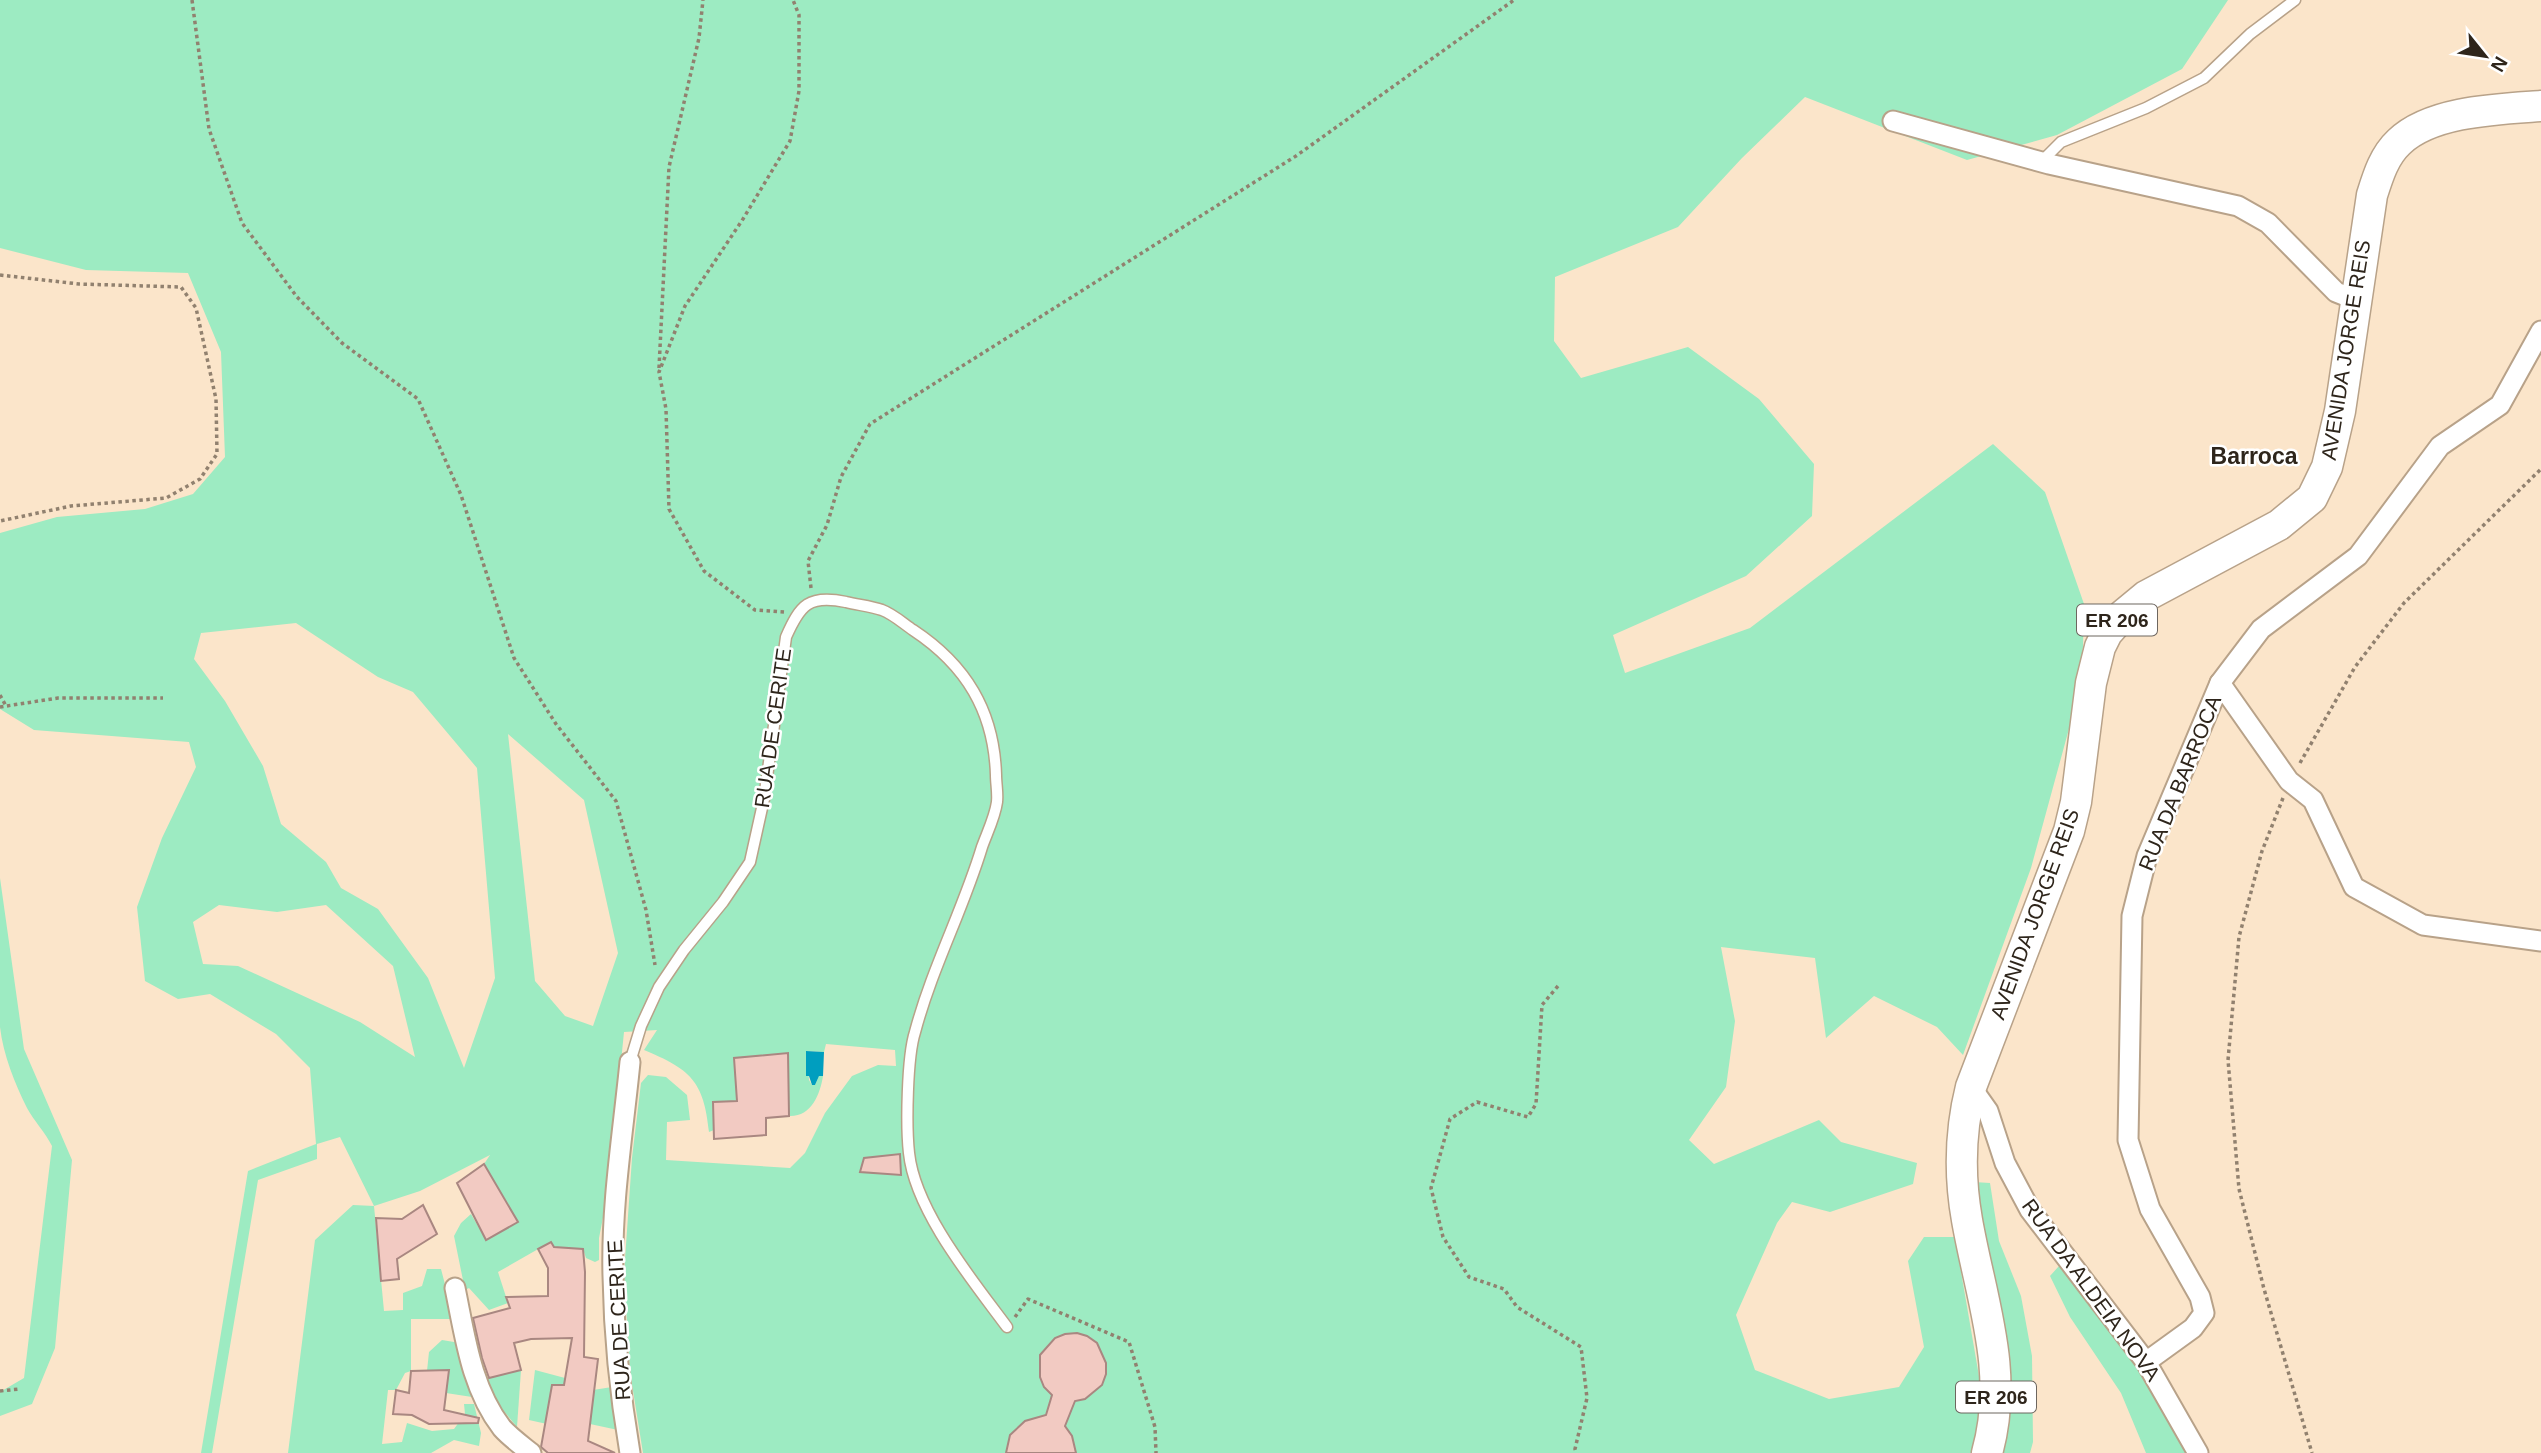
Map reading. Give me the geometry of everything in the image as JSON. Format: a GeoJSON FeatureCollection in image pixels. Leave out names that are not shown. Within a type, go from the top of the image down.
{"type":"FeatureCollection","features":[{"type":"Feature","properties":{"kind":"main road","name":"AVENIDA JORGE REIS"},"geometry":{"type":"LineString","coordinates":[[1987,1453],[1996,1401],[1995,1355],[1966,1219],[1961,1171],[1962,1133],[1971,1087],[2069,831],[2076,802],[2091,683],[2103,640],[2117,621],[2146,596],[2279,526],[2299,512],[2312,498],[2324,476],[2335,433],[2372,195],[2382,167],[2398,142],[2419,127],[2441,119],[2491,110],[2541,106]]}},
{"type":"Feature","properties":{"kind":"street"},"geometry":{"type":"LineString","coordinates":[[1893,121],[2041,162],[2238,206],[2267,223],[2336,292],[2356,300]]}},
{"type":"Feature","properties":{"kind":"street","name":"RUA DA BARROCA"},"geometry":{"type":"LineString","coordinates":[[2146,1362],[2193,1328],[2204,1313],[2200,1297],[2150,1209],[2128,1140],[2132,916],[2147,856],[2220,683],[2261,629],[2358,556],[2440,446],[2500,405],[2541,331]]}},
{"type":"Feature","properties":{"kind":"street"},"geometry":{"type":"LineString","coordinates":[[2220,683],[2289,780],[2313,800],[2354,887],[2423,925],[2541,941]]}},
{"type":"Feature","properties":{"kind":"street","name":"RUA DE CERITE"},"geometry":{"type":"LineString","coordinates":[[630,1062],[615,1213],[612,1275],[621,1399],[630,1453]]}},
{"type":"Feature","properties":{"kind":"street","name":"RUA DA ALDEIA NOVA"},"geometry":{"type":"LineString","coordinates":[[1971,1087],[1988,1111],[2005,1163],[2031,1210],[2146,1362],[2198,1453]]}},
{"type":"Feature","properties":{"kind":"street"},"geometry":{"type":"LineString","coordinates":[[455,1288],[472,1369],[487,1406],[504,1430],[531,1453]]}},
{"type":"Feature","properties":{"kind":"lane"},"geometry":{"type":"LineString","coordinates":[[2041,162],[2061,142],[2146,108],[2204,78],[2250,34],[2295,0]]}},
{"type":"Feature","properties":{"kind":"lane"},"geometry":{"type":"LineString","coordinates":[[797,613],[813,600],[839,600],[884,611],[934,644],[962,673],[986,715],[995,756],[997,802],[975,871],[936,967],[914,1034],[909,1095],[909,1152],[914,1179],[927,1208],[965,1271],[1007,1327]]}},
{"type":"Feature","properties":{"kind":"lane","name":"RUA DE CERITE"},"geometry":{"type":"LineString","coordinates":[[630,1062],[659,988],[750,862],[764,799],[786,636],[797,613]]}},
{"type":"Feature","properties":{"kind":"path"},"geometry":{"type":"LineString","coordinates":[[192,0],[209,129],[242,223],[296,297],[341,343],[418,399],[461,495],[514,658],[556,724],[616,801],[646,910],[659,988]]}},
{"type":"Feature","properties":{"kind":"path"},"geometry":{"type":"LineString","coordinates":[[703,0],[699,38],[669,167],[659,372],[666,409],[668,509],[704,571],[755,610],[797,613]]}},
{"type":"Feature","properties":{"kind":"path"},"geometry":{"type":"LineString","coordinates":[[659,372],[685,306],[743,219],[790,141],[799,91],[799,15],[793,0]]}},
{"type":"Feature","properties":{"kind":"path"},"geometry":{"type":"LineString","coordinates":[[813,600],[808,561],[827,525],[841,477],[870,424],[1296,156],[1514,0]]}},
{"type":"Feature","properties":{"kind":"path"},"geometry":{"type":"LineString","coordinates":[[0,275],[79,284],[181,287],[196,308],[216,400],[217,454],[200,479],[166,498],[71,506],[0,521]]}},
{"type":"Feature","properties":{"kind":"path"},"geometry":{"type":"LineString","coordinates":[[2312,1453],[2264,1289],[2239,1189],[2228,1060],[2239,937],[2262,851],[2289,780],[2355,667],[2404,603],[2541,469]]}},
{"type":"Feature","properties":{"kind":"path"},"geometry":{"type":"LineString","coordinates":[[0,695],[6,706]]}},
{"type":"Feature","properties":{"kind":"path"},"geometry":{"type":"LineString","coordinates":[[0,707],[58,698],[163,698]]}},
{"type":"Feature","properties":{"kind":"path"},"geometry":{"type":"LineString","coordinates":[[1558,986],[1542,1005],[1536,1104],[1528,1117],[1477,1102],[1450,1119],[1431,1188],[1443,1237],[1469,1277],[1504,1289],[1517,1307],[1581,1347],[1587,1398],[1576,1453]]}},
{"type":"Feature","properties":{"kind":"path"},"geometry":{"type":"LineString","coordinates":[[1007,1327],[1028,1299],[1129,1342],[1155,1427],[1156,1453]]}},
{"type":"Feature","properties":{"kind":"path"},"geometry":{"type":"LineString","coordinates":[[0,1391],[19,1389]]}},
{"type":"Feature","properties":{"kind":"green space"},"geometry":{"type":"Polygon","coordinates":[[[0,0],[2228,0],[2182,69],[2057,135],[1967,160],[1805,97],[1742,158],[1678,227],[1555,277],[1554,341],[1581,378],[1688,347],[1759,399],[1814,464],[1812,516],[1746,576],[1613,635],[1625,673],[1750,628],[1993,444],[2045,492],[2084,604],[2083,647],[2070,725],[2031,868],[1963,1055],[1937,1027],[1874,996],[1826,1038],[1815,958],[1721,947],[1735,1021],[1726,1087],[1689,1140],[1714,1164],[1819,1120],[1841,1142],[1917,1163],[1913,1184],[1830,1212],[1792,1202],[1777,1223],[1736,1315],[1755,1370],[1829,1399],[1899,1387],[1924,1347],[1908,1261],[1924,1237],[1955,1237],[1985,1411],[1971,1453],[643,1453],[630,1372],[624,1274],[632,1158],[641,1083],[648,1075],[666,1077],[687,1095],[690,1120],[667,1122],[666,1160],[790,1168],[805,1153],[825,1113],[852,1076],[878,1065],[896,1066],[895,1050],[826,1044],[824,1052],[807,1051],[809,1080],[815,1085],[819,1076],[823,1076],[822,1083],[809,1109],[789,1116],[788,1053],[734,1058],[737,1101],[713,1102],[714,1130],[709,1132],[703,1100],[692,1079],[673,1064],[644,1050],[657,1030],[624,1032],[608,1192],[599,1238],[599,1260],[595,1262],[586,1258],[583,1249],[552,1268],[552,1244],[547,1244],[498,1272],[508,1303],[489,1310],[469,1288],[465,1290],[454,1236],[461,1223],[471,1214],[486,1240],[518,1222],[504,1197],[493,1202],[493,1180],[484,1164],[490,1155],[420,1191],[374,1206],[340,1137],[317,1144],[317,1159],[258,1180],[212,1453],[201,1453],[248,1171],[316,1144],[310,1068],[276,1034],[210,994],[178,999],[145,981],[137,907],[162,838],[196,767],[189,742],[34,730],[0,709],[0,533],[57,517],[145,509],[193,494],[225,457],[221,352],[188,273],[86,270],[0,248],[0,0]],[[296,623],[201,633],[194,659],[225,701],[263,766],[281,824],[326,862],[341,888],[378,909],[428,978],[464,1068],[495,978],[477,768],[413,692],[378,677],[296,623]],[[508,734],[535,981],[565,1016],[593,1026],[618,953],[584,800],[508,734]],[[219,905],[193,922],[203,964],[238,966],[360,1022],[415,1057],[393,966],[326,905],[277,912],[219,905]],[[900,1154],[864,1159],[861,1172],[901,1175],[900,1154]]]}},
{"type":"Feature","properties":{"kind":"green space"},"geometry":{"type":"Polygon","coordinates":[[[0,878],[24,1049],[72,1160],[55,1348],[32,1404],[0,1416],[0,1392],[24,1378],[52,1146],[23,1099],[4,1048],[0,1027],[0,878]]]}},
{"type":"Feature","properties":{"kind":"green space"},"geometry":{"type":"Polygon","coordinates":[[[1974,1182],[1990,1183],[1999,1241],[2021,1296],[2032,1356],[2033,1442],[2030,1453],[2001,1453],[2010,1411],[2008,1345],[1977,1214],[1974,1182]]]}},
{"type":"Feature","properties":{"kind":"green space"},"geometry":{"type":"Polygon","coordinates":[[[353,1205],[374,1206],[384,1311],[403,1310],[403,1293],[422,1286],[427,1269],[441,1269],[454,1319],[411,1319],[411,1371],[405,1373],[396,1390],[388,1390],[382,1444],[402,1442],[407,1423],[432,1431],[454,1429],[465,1414],[464,1404],[474,1404],[481,1433],[479,1446],[454,1440],[431,1453],[288,1453],[315,1240],[353,1205]]]}},
{"type":"Feature","properties":{"kind":"green space"},"geometry":{"type":"Polygon","coordinates":[[[2059,1266],[2149,1379],[2188,1453],[2146,1453],[2121,1393],[2070,1317],[2050,1276],[2059,1266]]]}},
{"type":"Feature","properties":{"kind":"green space"},"geometry":{"type":"Polygon","coordinates":[[[442,1340],[460,1343],[472,1397],[446,1393],[448,1370],[427,1371],[429,1352],[442,1340]]]}},
{"type":"Feature","properties":{"kind":"green space"},"geometry":{"type":"Polygon","coordinates":[[[521,1370],[517,1427],[487,1391],[485,1379],[521,1370]]]}},
{"type":"Feature","properties":{"kind":"green space"},"geometry":{"type":"Polygon","coordinates":[[[535,1370],[565,1378],[564,1385],[552,1385],[547,1424],[529,1420],[535,1370]]]}},
{"type":"Feature","properties":{"kind":"green space"},"geometry":{"type":"Polygon","coordinates":[[[612,1387],[618,1430],[590,1424],[593,1390],[612,1387]]]}},
{"type":"Feature","properties":{"kind":"water"},"geometry":{"type":"Polygon","coordinates":[[[806,1051],[824,1052],[823,1076],[819,1076],[815,1085],[812,1085],[809,1076],[806,1076],[806,1051]]]}},
{"type":"Feature","properties":{"kind":"building"},"geometry":{"type":"Polygon","coordinates":[[[788,1053],[789,1116],[766,1118],[766,1135],[714,1139],[713,1102],[737,1101],[734,1058],[788,1053]]]}},
{"type":"Feature","properties":{"kind":"building"},"geometry":{"type":"Polygon","coordinates":[[[900,1154],[901,1175],[860,1172],[864,1158],[900,1154]]]}},
{"type":"Feature","properties":{"kind":"building"},"geometry":{"type":"Polygon","coordinates":[[[484,1164],[518,1222],[486,1240],[457,1183],[484,1164]]]}},
{"type":"Feature","properties":{"kind":"building"},"geometry":{"type":"Polygon","coordinates":[[[423,1205],[437,1234],[397,1259],[399,1279],[381,1281],[376,1218],[402,1219],[423,1205]]]}},
{"type":"Feature","properties":{"kind":"building"},"geometry":{"type":"Polygon","coordinates":[[[551,1242],[554,1247],[583,1249],[584,1357],[598,1359],[588,1441],[615,1453],[548,1453],[541,1447],[552,1385],[564,1385],[572,1338],[531,1339],[514,1343],[521,1370],[489,1378],[482,1358],[473,1318],[510,1308],[506,1297],[548,1296],[548,1268],[538,1249],[551,1242]]]}},
{"type":"Feature","properties":{"kind":"building"},"geometry":{"type":"Polygon","coordinates":[[[1077,1333],[1097,1343],[1106,1363],[1106,1374],[1102,1385],[1085,1399],[1075,1401],[1065,1426],[1072,1436],[1076,1453],[1006,1453],[1010,1435],[1025,1421],[1046,1415],[1052,1395],[1044,1387],[1040,1377],[1040,1355],[1055,1338],[1077,1333]]]}},
{"type":"Feature","properties":{"kind":"building"},"geometry":{"type":"Polygon","coordinates":[[[449,1370],[444,1410],[479,1418],[478,1423],[429,1424],[412,1415],[393,1414],[396,1390],[409,1393],[411,1371],[449,1370]]]}},
{"type":"Feature","properties":{"kind":"district","name":"Barroca"},"geometry":{"type":"Point","coordinates":[2254,456]}}]}
